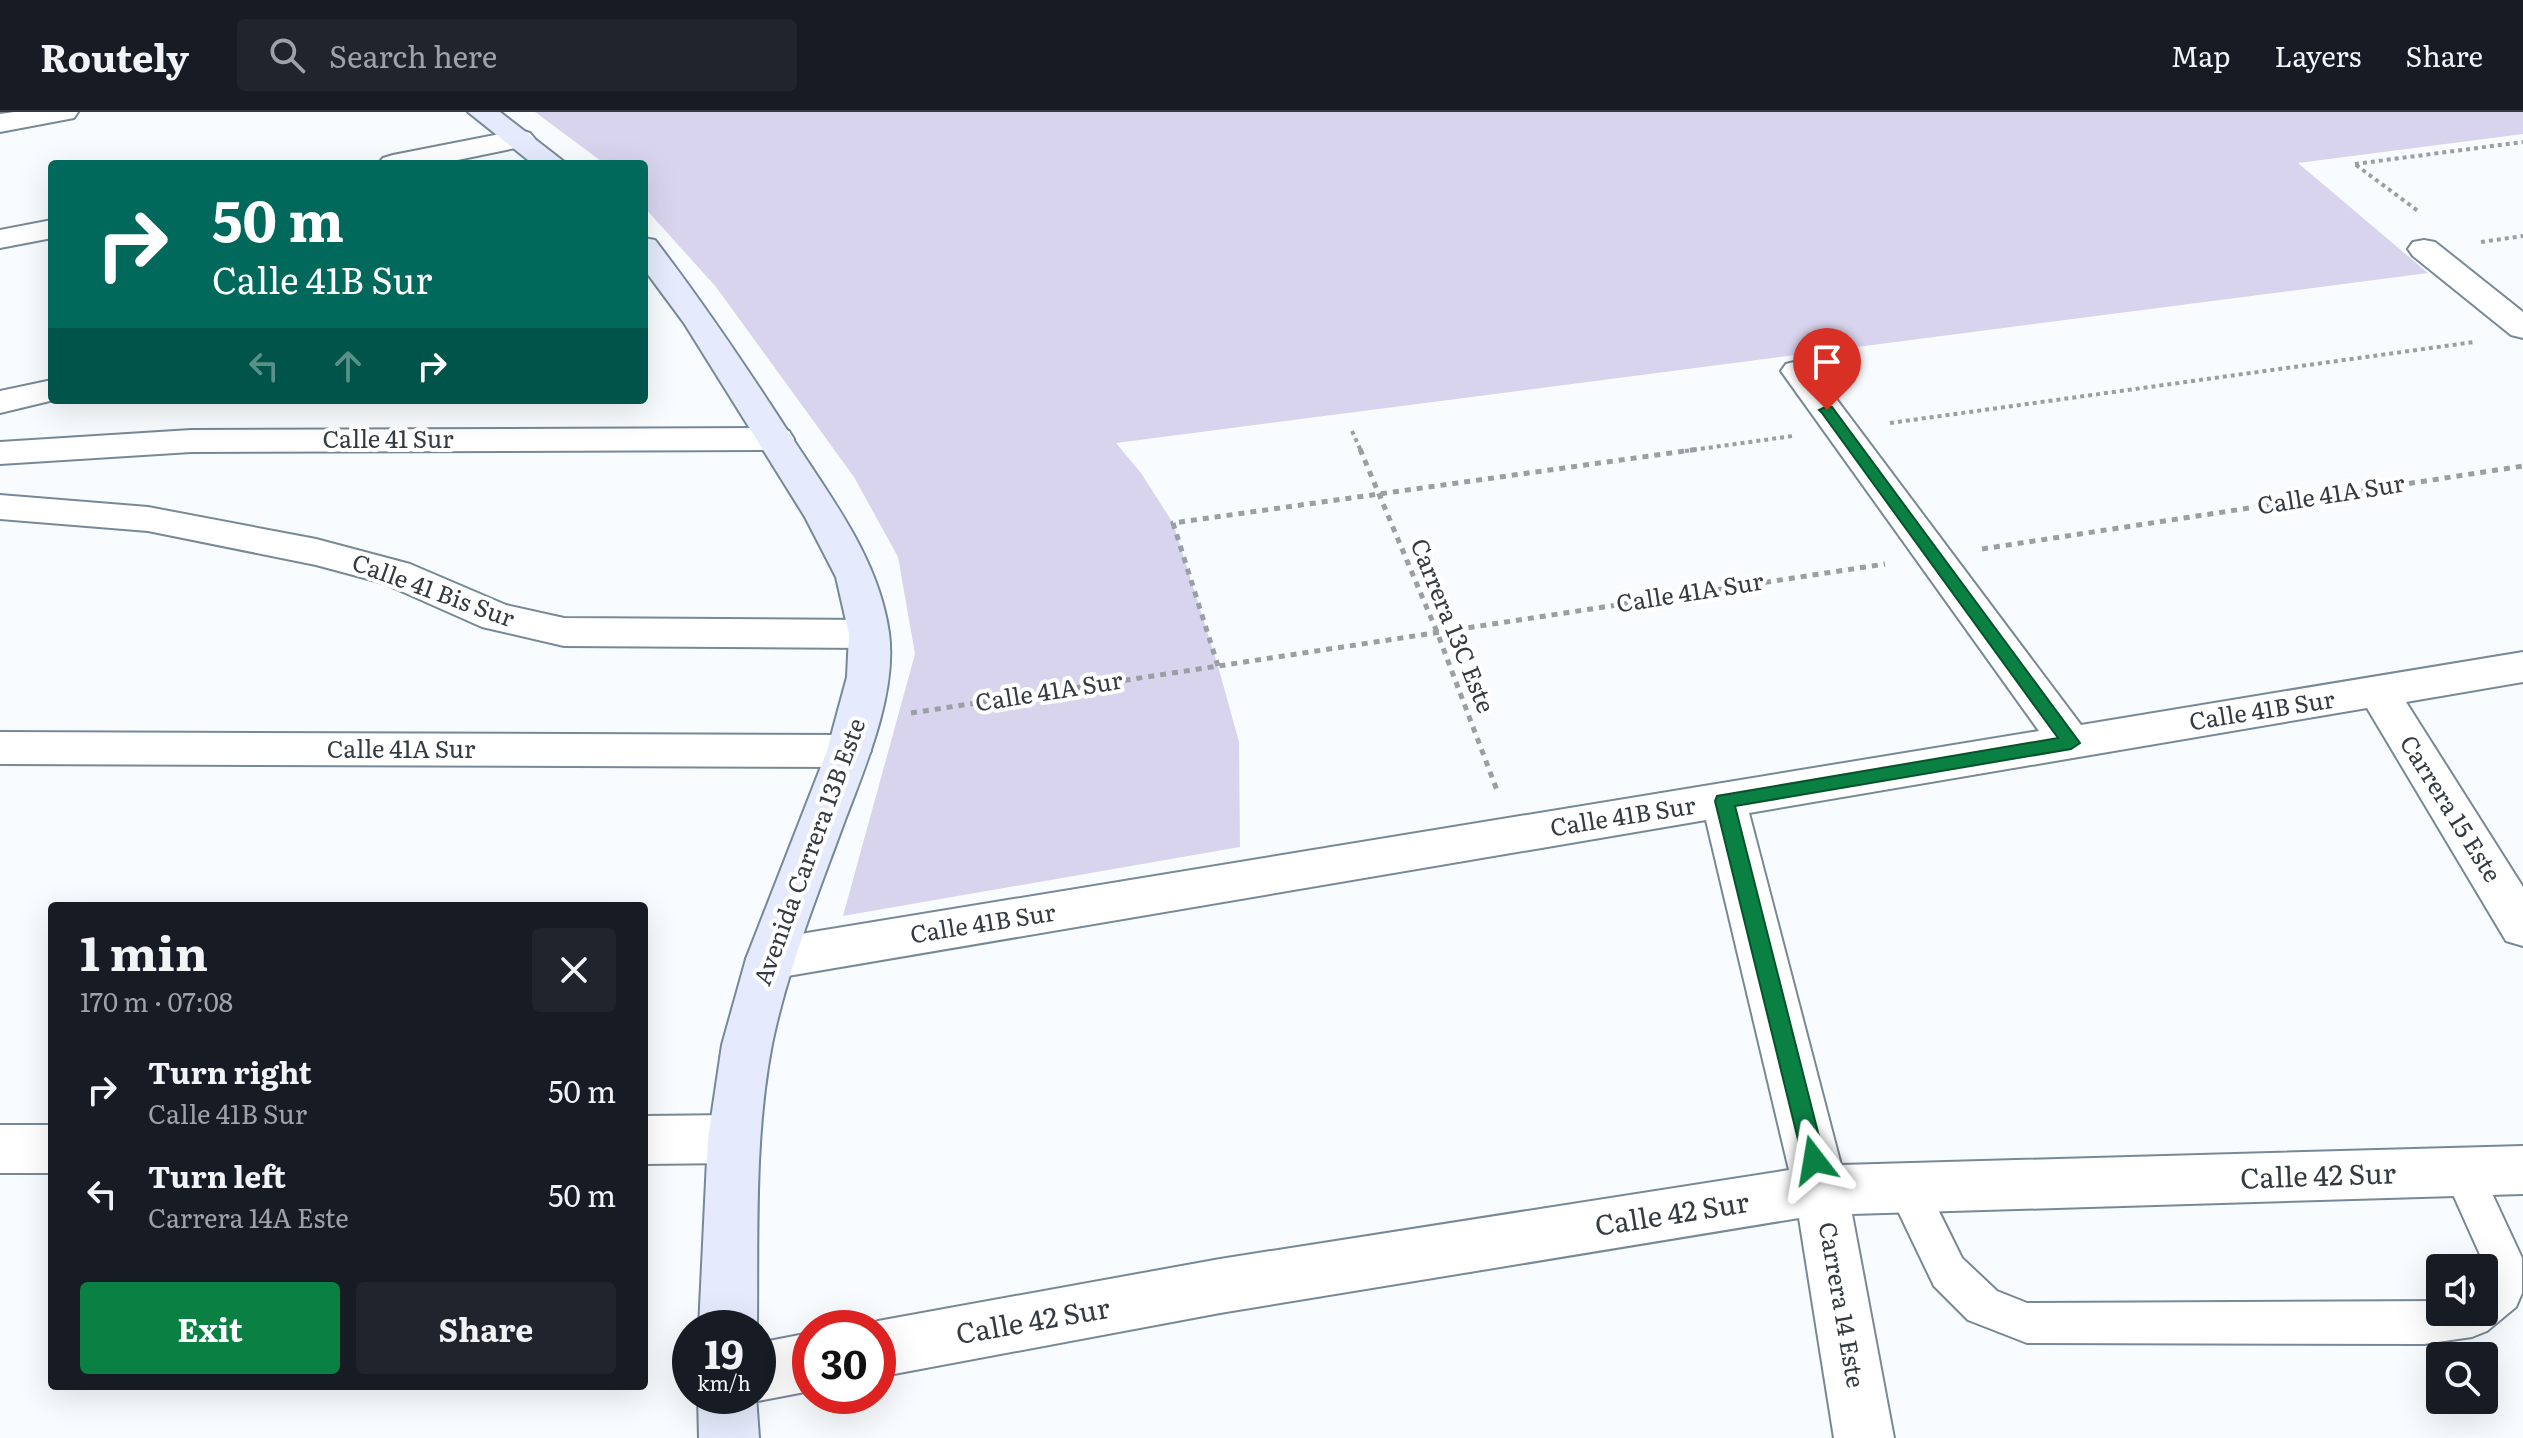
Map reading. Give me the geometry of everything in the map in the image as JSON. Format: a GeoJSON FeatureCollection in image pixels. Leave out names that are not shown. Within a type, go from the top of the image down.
{"type":"FeatureCollection","features":[{"type":"Feature","properties":{"kind":"main road"},"geometry":{"type":"LineString","coordinates":[[482,112],[547,160]]}},
{"type":"Feature","properties":{"kind":"main road","name":"Avenida Carrera 13B Este"},"geometry":{"type":"LineString","coordinates":[[648,252],[699,320],[848,559],[863,595],[869,634],[868,677],[853,736],[770,959],[747,1045],[734,1139],[729,1310]]}},
{"type":"Feature","properties":{"kind":"main road"},"geometry":{"type":"LineString","coordinates":[[728,1414],[729,1438]]}},
{"type":"Feature","properties":{"kind":"street"},"geometry":{"type":"LineString","coordinates":[[0,123],[64,112]]}},
{"type":"Feature","properties":{"kind":"street"},"geometry":{"type":"LineString","coordinates":[[413,160],[520,139]]}},
{"type":"Feature","properties":{"kind":"street"},"geometry":{"type":"LineString","coordinates":[[0,239],[48,230]]}},
{"type":"Feature","properties":{"kind":"street"},"geometry":{"type":"LineString","coordinates":[[2425,233],[2523,328]]}},
{"type":"Feature","properties":{"kind":"street"},"geometry":{"type":"LineString","coordinates":[[1798,371],[2071,743]]}},
{"type":"Feature","properties":{"kind":"street"},"geometry":{"type":"LineString","coordinates":[[0,402],[48,391]]}},
{"type":"Feature","properties":{"kind":"street","name":"Calle 41 Sur"},"geometry":{"type":"LineString","coordinates":[[0,453],[191,441],[776,439]]}},
{"type":"Feature","properties":{"kind":"street","name":"Calle 41 Bis Sur"},"geometry":{"type":"LineString","coordinates":[[0,507],[148,519],[316,552],[396,573],[496,617],[564,632],[869,634]]}},
{"type":"Feature","properties":{"kind":"street","name":"Calle 41B Sur"},"geometry":{"type":"LineString","coordinates":[[770,959],[2523,667]]}},
{"type":"Feature","properties":{"kind":"street","name":"Carrera 15 Este"},"geometry":{"type":"LineString","coordinates":[[2378,691],[2523,927]]}},
{"type":"Feature","properties":{"kind":"street","name":"Calle 41A Sur"},"geometry":{"type":"LineString","coordinates":[[0,748],[853,736]]}},
{"type":"Feature","properties":{"kind":"street","name":"Carrera 14 Este"},"geometry":{"type":"LineString","coordinates":[[1724,801],[1821,1190],[1864,1438]]}},
{"type":"Feature","properties":{"kind":"street"},"geometry":{"type":"LineString","coordinates":[[648,1140],[734,1139]]}},
{"type":"Feature","properties":{"kind":"street"},"geometry":{"type":"LineString","coordinates":[[0,1149],[48,1149]]}},
{"type":"Feature","properties":{"kind":"street","name":"Calle 42 Sur"},"geometry":{"type":"LineString","coordinates":[[896,1346],[1220,1286],[1821,1190],[2523,1170]]}},
{"type":"Feature","properties":{"kind":"lane"},"geometry":{"type":"LineString","coordinates":[[2462,1172],[2502,1258],[2502,1293],[2498,1296]]}},
{"type":"Feature","properties":{"kind":"lane"},"geometry":{"type":"LineString","coordinates":[[1907,1188],[1948,1272],[1983,1306],[2027,1323],[2426,1324]]}},
{"type":"Feature","properties":{"kind":"path"},"geometry":{"type":"LineString","coordinates":[[2425,233],[2355,164],[2523,142]]}},
{"type":"Feature","properties":{"kind":"path","name":"Carrera 13C Este"},"geometry":{"type":"LineString","coordinates":[[1352,431],[1437,632],[1514,835]]}},
{"type":"Feature","properties":{"kind":"path","name":"Calle 41A Sur"},"geometry":{"type":"LineString","coordinates":[[853,736],[1218,666],[2523,466]]}},
{"type":"Feature","properties":{"kind":"path"},"geometry":{"type":"LineString","coordinates":[[1173,523],[1218,666]]}},
{"type":"Feature","properties":{"kind":"shaded area"},"geometry":{"type":"Polygon","coordinates":[[[535,112],[2523,112],[2523,134],[2298,163],[2428,273],[1116,443],[1141,473],[1173,523],[1218,666],[1239,742],[1240,847],[843,916],[915,654],[898,557],[854,477],[716,287],[648,211],[648,160],[600,160],[535,112]]]}},
{"type":"Feature","properties":{"kind":"route"},"geometry":{"type":"LineString","coordinates":[[1814,1160],[1724,801],[2071,743],[1827,410]]}}]}
